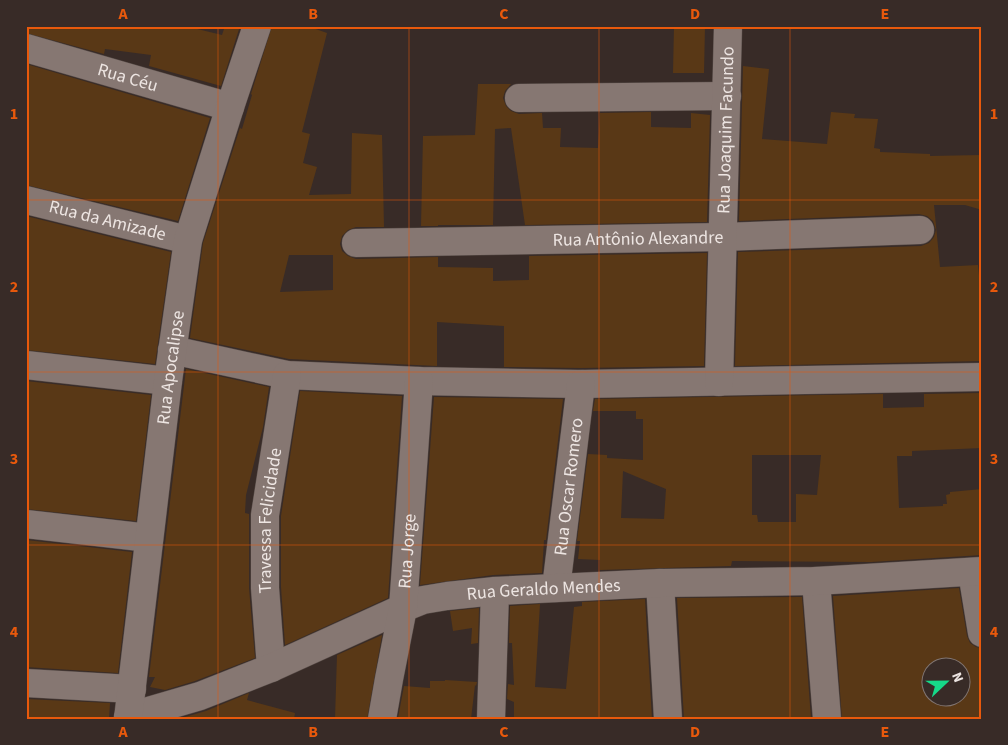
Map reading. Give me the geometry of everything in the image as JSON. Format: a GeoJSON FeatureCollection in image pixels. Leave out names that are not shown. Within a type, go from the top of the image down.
{"type":"FeatureCollection","features":[{"type":"Feature","properties":{"kind":"street","name":"Rua Apocalipse"},"geometry":{"type":"LineString","coordinates":[[128,718],[168,381],[188,240],[257,26]]}},
{"type":"Feature","properties":{"kind":"street","name":"Rua Joaquim Facundo"},"geometry":{"type":"LineString","coordinates":[[719,382],[722,237],[728,96],[728,26]]}},
{"type":"Feature","properties":{"kind":"street","name":"Rua Céu"},"geometry":{"type":"LineString","coordinates":[[26,48],[230,107]]}},
{"type":"Feature","properties":{"kind":"street"},"geometry":{"type":"LineString","coordinates":[[519,98],[728,96]]}},
{"type":"Feature","properties":{"kind":"street","name":"Rua da Amizade"},"geometry":{"type":"LineString","coordinates":[[26,200],[188,240]]}},
{"type":"Feature","properties":{"kind":"street","name":"Rua Antônio Alexandre"},"geometry":{"type":"LineString","coordinates":[[356,244],[722,237],[920,230]]}},
{"type":"Feature","properties":{"kind":"street"},"geometry":{"type":"LineString","coordinates":[[172,350],[287,375],[419,381],[581,384],[982,377]]}},
{"type":"Feature","properties":{"kind":"street"},"geometry":{"type":"LineString","coordinates":[[26,364],[168,381]]}},
{"type":"Feature","properties":{"kind":"street","name":"Travessa Felicidade"},"geometry":{"type":"LineString","coordinates":[[271,668],[265,588],[264,515],[287,375]]}},
{"type":"Feature","properties":{"kind":"street","name":"Rua Jorge"},"geometry":{"type":"LineString","coordinates":[[382,719],[388,679],[403,608],[419,381]]}},
{"type":"Feature","properties":{"kind":"street","name":"Rua Oscar Romero"},"geometry":{"type":"LineString","coordinates":[[556,588],[581,384]]}},
{"type":"Feature","properties":{"kind":"street"},"geometry":{"type":"LineString","coordinates":[[26,524],[149,538]]}},
{"type":"Feature","properties":{"kind":"street"},"geometry":{"type":"LineString","coordinates":[[977,572],[982,633]]}},
{"type":"Feature","properties":{"kind":"street","name":"Rua Geraldo Mendes"},"geometry":{"type":"LineString","coordinates":[[128,718],[200,696],[271,668],[423,600],[495,591],[660,583],[816,581],[977,572]]}},
{"type":"Feature","properties":{"kind":"street"},"geometry":{"type":"LineString","coordinates":[[816,581],[827,719]]}},
{"type":"Feature","properties":{"kind":"street"},"geometry":{"type":"LineString","coordinates":[[660,583],[668,719]]}},
{"type":"Feature","properties":{"kind":"street"},"geometry":{"type":"LineString","coordinates":[[491,719],[495,591]]}},
{"type":"Feature","properties":{"kind":"street"},"geometry":{"type":"LineString","coordinates":[[26,683],[132,690]]}},
{"type":"Feature","properties":{"kind":"building"},"geometry":{"type":"Polygon","coordinates":[[[26,26],[185,26],[222,35],[225,26],[240,26],[221,86],[149,66],[151,55],[105,49],[104,54],[26,33],[26,26]]]}},
{"type":"Feature","properties":{"kind":"building"},"geometry":{"type":"Polygon","coordinates":[[[272,26],[307,26],[327,33],[302,132],[310,134],[303,163],[317,167],[309,195],[351,194],[352,133],[382,135],[384,227],[356,227],[348,230],[342,236],[340,244],[342,251],[356,259],[438,257],[438,267],[493,268],[493,281],[529,280],[529,256],[707,253],[704,366],[504,367],[504,326],[437,322],[437,366],[289,359],[190,338],[203,243],[240,128],[242,129],[272,26]],[[289,255],[280,292],[333,290],[333,255],[289,255]]]}},
{"type":"Feature","properties":{"kind":"building"},"geometry":{"type":"Polygon","coordinates":[[[674,26],[705,26],[704,73],[673,73],[674,26]]]}},
{"type":"Feature","properties":{"kind":"building"},"geometry":{"type":"Polygon","coordinates":[[[26,64],[210,118],[178,221],[26,185],[26,64]]]}},
{"type":"Feature","properties":{"kind":"building"},"geometry":{"type":"Polygon","coordinates":[[[743,66],[769,69],[762,139],[827,144],[831,112],[855,114],[854,118],[878,119],[874,148],[880,149],[880,152],[930,154],[930,156],[982,155],[982,210],[965,205],[934,205],[940,267],[978,265],[982,306],[982,361],[735,366],[738,252],[921,246],[929,243],[934,237],[936,230],[933,221],[927,216],[919,214],[739,221],[743,66]]]}},
{"type":"Feature","properties":{"kind":"building"},"geometry":{"type":"Polygon","coordinates":[[[478,84],[511,84],[505,91],[503,98],[506,106],[511,111],[519,114],[542,113],[543,128],[561,128],[560,147],[598,148],[600,113],[651,112],[651,127],[691,128],[691,113],[710,115],[707,222],[525,225],[511,128],[495,129],[493,225],[421,226],[423,136],[475,135],[478,84]]]}},
{"type":"Feature","properties":{"kind":"building"},"geometry":{"type":"Polygon","coordinates":[[[26,216],[171,252],[155,364],[26,350],[26,216]]]}},
{"type":"Feature","properties":{"kind":"building"},"geometry":{"type":"Polygon","coordinates":[[[186,369],[269,387],[263,427],[246,495],[245,513],[249,514],[249,588],[255,658],[195,681],[165,690],[150,687],[155,677],[149,677],[186,369]]]}},
{"type":"Feature","properties":{"kind":"building"},"geometry":{"type":"Polygon","coordinates":[[[26,381],[151,395],[136,521],[26,509],[26,381]]]}},
{"type":"Feature","properties":{"kind":"building"},"geometry":{"type":"Polygon","coordinates":[[[300,391],[402,396],[388,598],[285,645],[281,587],[281,516],[300,391]]]}},
{"type":"Feature","properties":{"kind":"building"},"geometry":{"type":"Polygon","coordinates":[[[982,393],[982,448],[912,451],[912,456],[897,456],[899,508],[943,506],[943,504],[947,504],[946,495],[950,494],[950,492],[982,489],[982,555],[871,562],[732,561],[731,566],[600,570],[600,560],[578,559],[580,541],[577,541],[588,454],[607,455],[607,458],[643,460],[643,419],[636,419],[636,411],[593,411],[595,399],[883,394],[883,408],[924,407],[924,394],[982,393]],[[752,455],[752,515],[757,515],[758,522],[796,522],[796,494],[817,495],[821,455],[752,455]],[[623,471],[621,518],[664,519],[666,489],[623,471]]]}},
{"type":"Feature","properties":{"kind":"building"},"geometry":{"type":"Polygon","coordinates":[[[434,397],[563,399],[546,540],[544,540],[542,573],[493,575],[420,585],[434,397]]]}},
{"type":"Feature","properties":{"kind":"building"},"geometry":{"type":"Polygon","coordinates":[[[26,540],[132,552],[118,673],[26,667],[26,540]]]}},
{"type":"Feature","properties":{"kind":"building"},"geometry":{"type":"Polygon","coordinates":[[[959,588],[967,636],[970,643],[981,648],[982,719],[842,719],[833,596],[959,588]]]}},
{"type":"Feature","properties":{"kind":"building"},"geometry":{"type":"Polygon","coordinates":[[[802,597],[811,719],[684,719],[677,598],[802,597]]]}},
{"type":"Feature","properties":{"kind":"building"},"geometry":{"type":"Polygon","coordinates":[[[645,599],[652,719],[514,719],[514,702],[507,699],[508,684],[514,685],[512,643],[509,643],[510,606],[540,604],[535,687],[566,689],[574,607],[582,606],[582,602],[645,599]]]}},
{"type":"Feature","properties":{"kind":"building"},"geometry":{"type":"Polygon","coordinates":[[[479,608],[478,643],[471,644],[472,628],[453,631],[450,611],[479,608]]]}},
{"type":"Feature","properties":{"kind":"building"},"geometry":{"type":"Polygon","coordinates":[[[382,635],[367,719],[335,719],[337,655],[382,635]]]}},
{"type":"Feature","properties":{"kind":"building"},"geometry":{"type":"Polygon","coordinates":[[[430,681],[477,682],[471,719],[398,718],[404,686],[430,688],[430,681]]]}},
{"type":"Feature","properties":{"kind":"building"},"geometry":{"type":"Polygon","coordinates":[[[249,693],[247,700],[295,713],[294,719],[178,719],[206,711],[249,693]]]}},
{"type":"Feature","properties":{"kind":"building"},"geometry":{"type":"Polygon","coordinates":[[[26,699],[110,703],[109,719],[26,719],[26,699]]]}}]}
